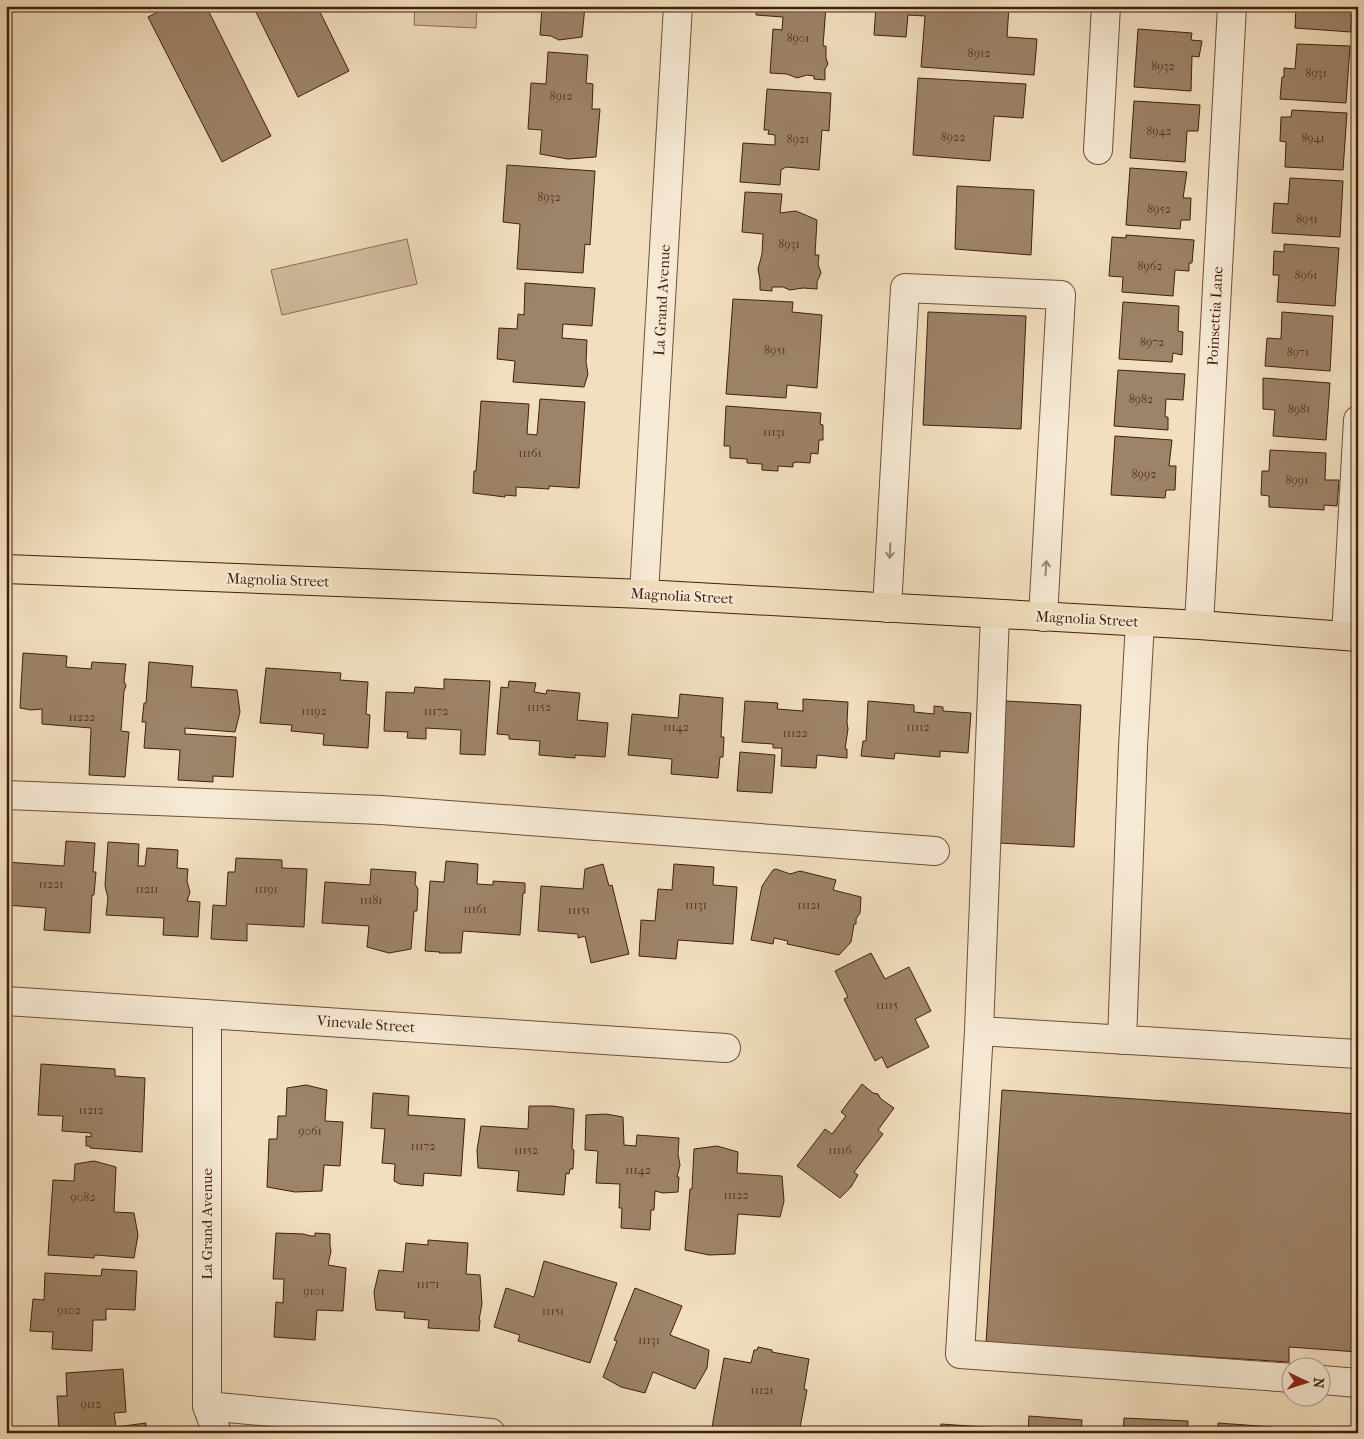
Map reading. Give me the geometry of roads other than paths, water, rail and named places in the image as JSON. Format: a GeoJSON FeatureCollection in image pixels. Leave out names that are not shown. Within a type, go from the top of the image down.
{"type":"FeatureCollection","features":[{"type":"Feature","properties":{"kind":"main road","name":"Magnolia Street"},"geometry":{"type":"LineString","coordinates":[[6,569],[644,594],[1140,622],[1352,637]]}},
{"type":"Feature","properties":{"kind":"street","name":"La Grand Avenue"},"geometry":{"type":"LineString","coordinates":[[644,594],[678,6]]}},
{"type":"Feature","properties":{"kind":"street"},"geometry":{"type":"LineString","coordinates":[[1098,150],[1106,6]]}},
{"type":"Feature","properties":{"kind":"street","name":"Poinsettia Lane"},"geometry":{"type":"LineString","coordinates":[[1199,626],[1232,6]]}},
{"type":"Feature","properties":{"kind":"street"},"geometry":{"type":"LineString","coordinates":[[887,608],[905,288],[1062,296],[1043,617]]}},
{"type":"Feature","properties":{"kind":"street"},"geometry":{"type":"LineString","coordinates":[[1352,637],[1358,420]]}},
{"type":"Feature","properties":{"kind":"street"},"geometry":{"type":"LineString","coordinates":[[995,614],[979,1031],[960,1354],[1282,1377]]}},
{"type":"Feature","properties":{"kind":"street"},"geometry":{"type":"LineString","coordinates":[[1122,1040],[1133,747],[1140,622]]}},
{"type":"Feature","properties":{"kind":"street"},"geometry":{"type":"LineString","coordinates":[[6,795],[381,810],[935,851]]}},
{"type":"Feature","properties":{"kind":"street","name":"Vinevale Street"},"geometry":{"type":"LineString","coordinates":[[6,1001],[726,1048]]}},
{"type":"Feature","properties":{"kind":"street","name":"La Grand Avenue"},"geometry":{"type":"LineString","coordinates":[[207,1014],[207,1406],[217,1433]]}},
{"type":"Feature","properties":{"kind":"street"},"geometry":{"type":"LineString","coordinates":[[979,1031],[1358,1054]]}},
{"type":"Feature","properties":{"kind":"street"},"geometry":{"type":"LineString","coordinates":[[1332,1381],[1358,1383]]}},
{"type":"Feature","properties":{"kind":"street"},"geometry":{"type":"LineString","coordinates":[[207,1406],[491,1433]]}}]}
